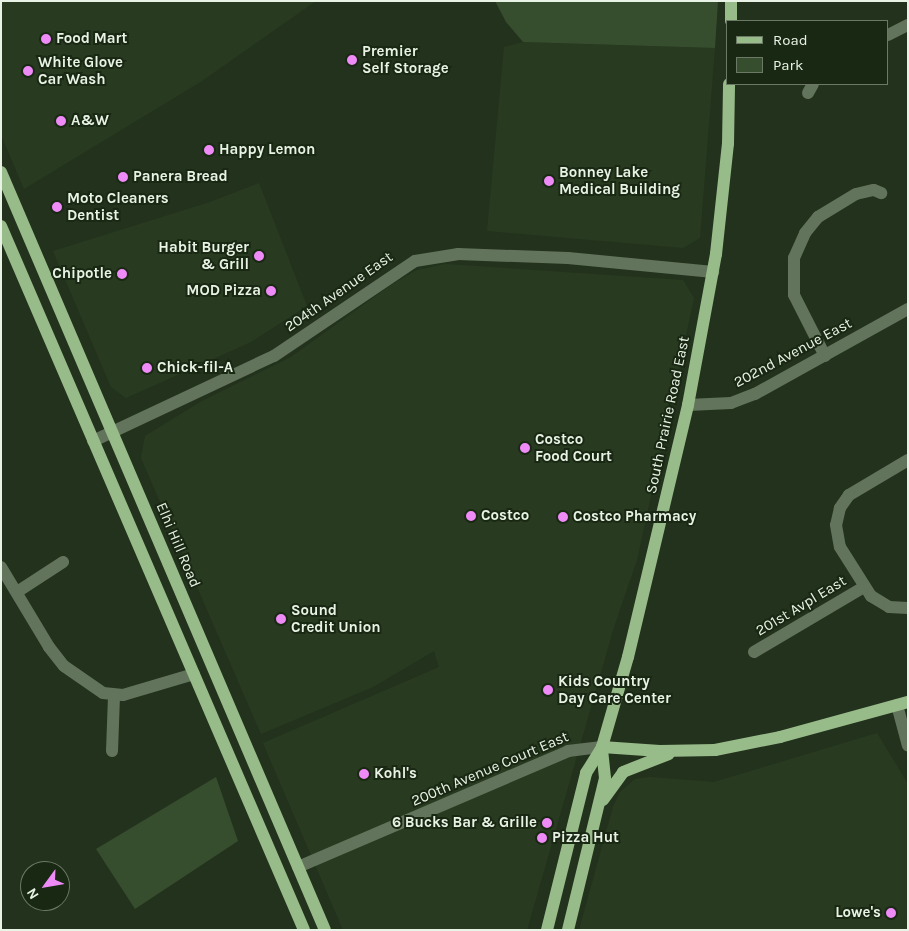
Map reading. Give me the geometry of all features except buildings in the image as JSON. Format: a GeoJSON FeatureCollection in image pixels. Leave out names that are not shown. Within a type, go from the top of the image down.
{"type":"FeatureCollection","features":[{"type":"Feature","properties":{"kind":"main road"},"geometry":{"type":"LineString","coordinates":[[731,1],[731,20]]}},
{"type":"Feature","properties":{"kind":"main road","name":"South Prairie Road East"},"geometry":{"type":"LineString","coordinates":[[547,930],[586,773],[602,747],[628,657],[688,405],[713,272],[728,144],[729,85]]}},
{"type":"Feature","properties":{"kind":"main road","name":"Elhi Hill Road"},"geometry":{"type":"LineString","coordinates":[[1,172],[325,930]]}},
{"type":"Feature","properties":{"kind":"main road"},"geometry":{"type":"LineString","coordinates":[[1,226],[304,930]]}},
{"type":"Feature","properties":{"kind":"main road","name":"200th Avenue Court East"},"geometry":{"type":"LineString","coordinates":[[602,747],[677,751],[746,744],[902,704]]}},
{"type":"Feature","properties":{"kind":"main road","name":"South Prairie Road East"},"geometry":{"type":"LineString","coordinates":[[568,930],[604,778],[602,747]]}},
{"type":"Feature","properties":{"kind":"main road"},"geometry":{"type":"LineString","coordinates":[[597,809],[623,772],[677,751]]}},
{"type":"Feature","properties":{"kind":"street"},"geometry":{"type":"LineString","coordinates":[[889,34],[908,24]]}},
{"type":"Feature","properties":{"kind":"street"},"geometry":{"type":"LineString","coordinates":[[825,356],[794,295],[794,258],[805,233],[818,217],[856,194],[874,190],[881,193]]}},
{"type":"Feature","properties":{"kind":"street","name":"204th Avenue East"},"geometry":{"type":"LineString","coordinates":[[93,441],[274,356],[415,261],[458,254],[558,258],[713,272]]}},
{"type":"Feature","properties":{"kind":"street","name":"202nd Avenue East"},"geometry":{"type":"LineString","coordinates":[[688,405],[740,400],[825,356],[908,309]]}},
{"type":"Feature","properties":{"kind":"street"},"geometry":{"type":"LineString","coordinates":[[908,460],[849,495],[837,516],[840,547],[864,587],[880,603],[908,608]]}},
{"type":"Feature","properties":{"kind":"street"},"geometry":{"type":"LineString","coordinates":[[17,592],[63,562]]}},
{"type":"Feature","properties":{"kind":"street"},"geometry":{"type":"LineString","coordinates":[[1,567],[49,647],[64,666],[103,693],[114,696],[147,690],[194,674]]}},
{"type":"Feature","properties":{"kind":"street","name":"201st Avpl East"},"geometry":{"type":"LineString","coordinates":[[754,652],[864,587]]}},
{"type":"Feature","properties":{"kind":"street"},"geometry":{"type":"LineString","coordinates":[[112,751],[114,696]]}},
{"type":"Feature","properties":{"kind":"street"},"geometry":{"type":"LineString","coordinates":[[902,704],[908,746]]}},
{"type":"Feature","properties":{"kind":"street","name":"200th Avenue Court East"},"geometry":{"type":"LineString","coordinates":[[298,867],[568,751],[602,747]]}},
{"type":"Feature","properties":{"kind":"shaded area"},"geometry":{"type":"Polygon","coordinates":[[[1,1],[316,1],[202,81],[24,189],[1,135],[1,1]]]}},
{"type":"Feature","properties":{"kind":"shaded area"},"geometry":{"type":"Polygon","coordinates":[[[523,42],[715,48],[700,238],[683,248],[487,231],[504,47],[523,42]]]}},
{"type":"Feature","properties":{"kind":"shaded area"},"geometry":{"type":"Polygon","coordinates":[[[259,183],[307,306],[251,342],[126,398],[111,387],[53,251],[210,202],[259,183]]]}},
{"type":"Feature","properties":{"kind":"shaded area"},"geometry":{"type":"Polygon","coordinates":[[[445,264],[683,280],[694,298],[637,560],[614,627],[527,930],[343,930],[263,743],[439,667],[434,651],[373,687],[261,734],[141,458],[145,436],[202,401],[291,357],[391,285],[417,270],[445,264]]]}},
{"type":"Feature","properties":{"kind":"shaded area"},"geometry":{"type":"Polygon","coordinates":[[[877,733],[908,784],[908,930],[579,930],[613,807],[620,792],[635,779],[650,777],[714,782],[877,733]]]}},
{"type":"Feature","properties":{"kind":"green space"},"geometry":{"type":"Polygon","coordinates":[[[495,1],[718,1],[715,48],[523,42],[506,22],[495,1]]]}},
{"type":"Feature","properties":{"kind":"green space"},"geometry":{"type":"Polygon","coordinates":[[[216,777],[238,841],[135,909],[96,849],[216,777]]]}},
{"type":"Feature","properties":{"kind":"place","name":"Food Mart"},"geometry":{"type":"Point","coordinates":[46,39]}},
{"type":"Feature","properties":{"kind":"place","name":"Premier Self Storage"},"geometry":{"type":"Point","coordinates":[352,60]}},
{"type":"Feature","properties":{"kind":"place","name":"White Glove Car Wash"},"geometry":{"type":"Point","coordinates":[28,71]}},
{"type":"Feature","properties":{"kind":"place","name":"A&W"},"geometry":{"type":"Point","coordinates":[61,121]}},
{"type":"Feature","properties":{"kind":"place","name":"Happy Lemon"},"geometry":{"type":"Point","coordinates":[209,150]}},
{"type":"Feature","properties":{"kind":"place","name":"Panera Bread"},"geometry":{"type":"Point","coordinates":[123,177]}},
{"type":"Feature","properties":{"kind":"place","name":"Bonney Lake Medical Building"},"geometry":{"type":"Point","coordinates":[549,181]}},
{"type":"Feature","properties":{"kind":"place","name":"Moto Cleaners Dentist"},"geometry":{"type":"Point","coordinates":[57,207]}},
{"type":"Feature","properties":{"kind":"place","name":"Habit Burger & Grill"},"geometry":{"type":"Point","coordinates":[259,256]}},
{"type":"Feature","properties":{"kind":"place","name":"Chipotle"},"geometry":{"type":"Point","coordinates":[122,274]}},
{"type":"Feature","properties":{"kind":"place","name":"MOD Pizza"},"geometry":{"type":"Point","coordinates":[271,291]}},
{"type":"Feature","properties":{"kind":"place","name":"Chick-fil-A"},"geometry":{"type":"Point","coordinates":[147,368]}},
{"type":"Feature","properties":{"kind":"place","name":"Costco Food Court"},"geometry":{"type":"Point","coordinates":[525,448]}},
{"type":"Feature","properties":{"kind":"place","name":"Costco"},"geometry":{"type":"Point","coordinates":[471,516]}},
{"type":"Feature","properties":{"kind":"place","name":"Costco Pharmacy"},"geometry":{"type":"Point","coordinates":[563,517]}},
{"type":"Feature","properties":{"kind":"place","name":"Sound Credit Union"},"geometry":{"type":"Point","coordinates":[281,619]}},
{"type":"Feature","properties":{"kind":"place","name":"Kids Country Day Care Center"},"geometry":{"type":"Point","coordinates":[548,690]}},
{"type":"Feature","properties":{"kind":"place","name":"Kohl's"},"geometry":{"type":"Point","coordinates":[364,774]}},
{"type":"Feature","properties":{"kind":"place","name":"6 Bucks Bar & Grille"},"geometry":{"type":"Point","coordinates":[547,823]}},
{"type":"Feature","properties":{"kind":"place","name":"Pizza Hut"},"geometry":{"type":"Point","coordinates":[542,838]}},
{"type":"Feature","properties":{"kind":"place","name":"Lowe's"},"geometry":{"type":"Point","coordinates":[891,913]}}]}
